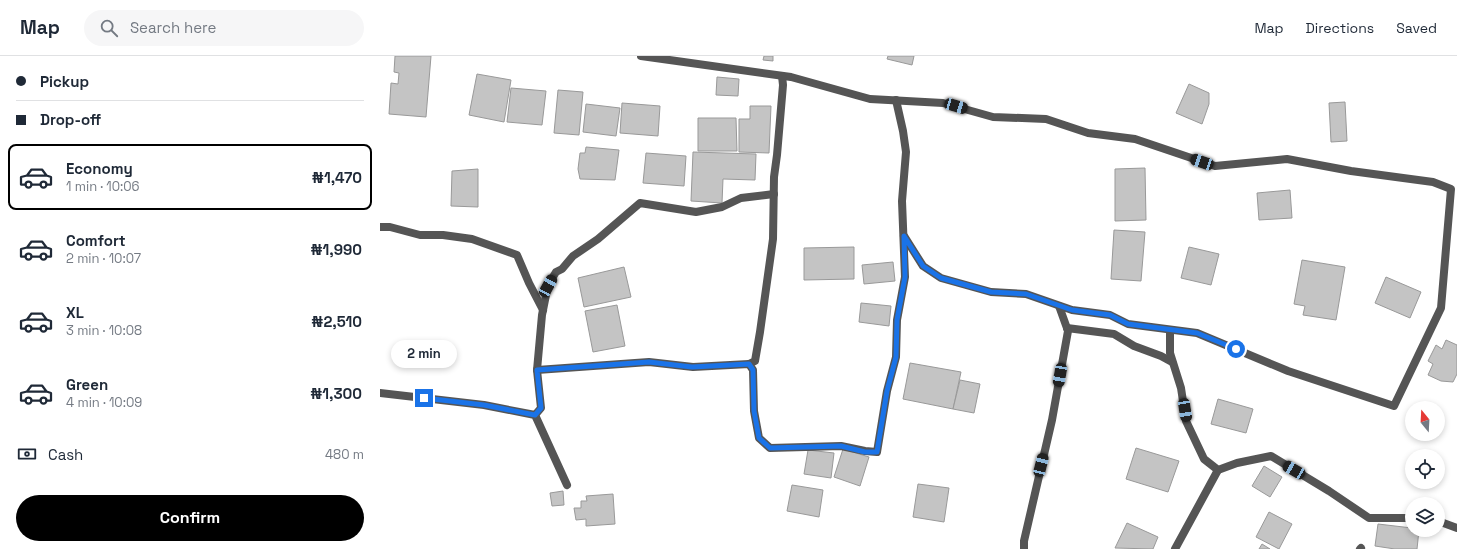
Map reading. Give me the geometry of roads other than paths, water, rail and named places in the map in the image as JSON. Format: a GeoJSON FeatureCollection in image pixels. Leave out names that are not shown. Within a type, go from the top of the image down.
{"type":"FeatureCollection","features":[{"type":"Feature","properties":{"kind":"street"},"geometry":{"type":"LineString","coordinates":[[641,56],[791,77],[870,99],[944,103],[993,116],[1046,119],[1088,134],[1135,139],[1215,166],[1287,159],[1351,171],[1433,182],[1452,189],[1441,308],[1394,406],[1288,371],[1197,333],[1128,324],[1110,315],[1072,310],[1026,294],[991,292],[941,278],[923,266],[904,236]]}},
{"type":"Feature","properties":{"kind":"street"},"geometry":{"type":"LineString","coordinates":[[537,370],[649,362],[692,367],[749,364],[755,361],[773,239],[774,177],[777,155],[782,76]]}},
{"type":"Feature","properties":{"kind":"street"},"geometry":{"type":"LineString","coordinates":[[749,364],[753,370],[754,411],[759,438],[770,448],[841,446],[865,452],[877,452],[887,391],[896,357],[897,320],[905,277],[902,201],[906,152],[896,100]]}},
{"type":"Feature","properties":{"kind":"street"},"geometry":{"type":"LineString","coordinates":[[535,415],[541,408],[537,370],[543,310],[548,286],[556,272],[562,269],[573,256],[598,239],[640,203],[696,212],[722,207],[741,198],[774,194]]}},
{"type":"Feature","properties":{"kind":"street"},"geometry":{"type":"LineString","coordinates":[[380,227],[390,227],[420,235],[443,235],[472,239],[517,255],[543,310]]}},
{"type":"Feature","properties":{"kind":"street"},"geometry":{"type":"LineString","coordinates":[[1024,549],[1024,541],[1052,420],[1068,331],[1059,306]]}},
{"type":"Feature","properties":{"kind":"street"},"geometry":{"type":"LineString","coordinates":[[1067,328],[1114,334],[1134,346],[1161,356],[1172,362]]}},
{"type":"Feature","properties":{"kind":"street"},"geometry":{"type":"LineString","coordinates":[[1170,330],[1170,353],[1181,388],[1186,421],[1204,459],[1218,470]]}},
{"type":"Feature","properties":{"kind":"street"},"geometry":{"type":"LineString","coordinates":[[380,393],[484,405],[535,415]]}},
{"type":"Feature","properties":{"kind":"street"},"geometry":{"type":"LineString","coordinates":[[535,415],[567,485]]}},
{"type":"Feature","properties":{"kind":"street"},"geometry":{"type":"LineString","coordinates":[[1175,549],[1218,470],[1237,463],[1271,456],[1329,491],[1369,518],[1405,518]]}},
{"type":"Feature","properties":{"kind":"street"},"geometry":{"type":"LineString","coordinates":[[1445,524],[1457,528]]}}]}
